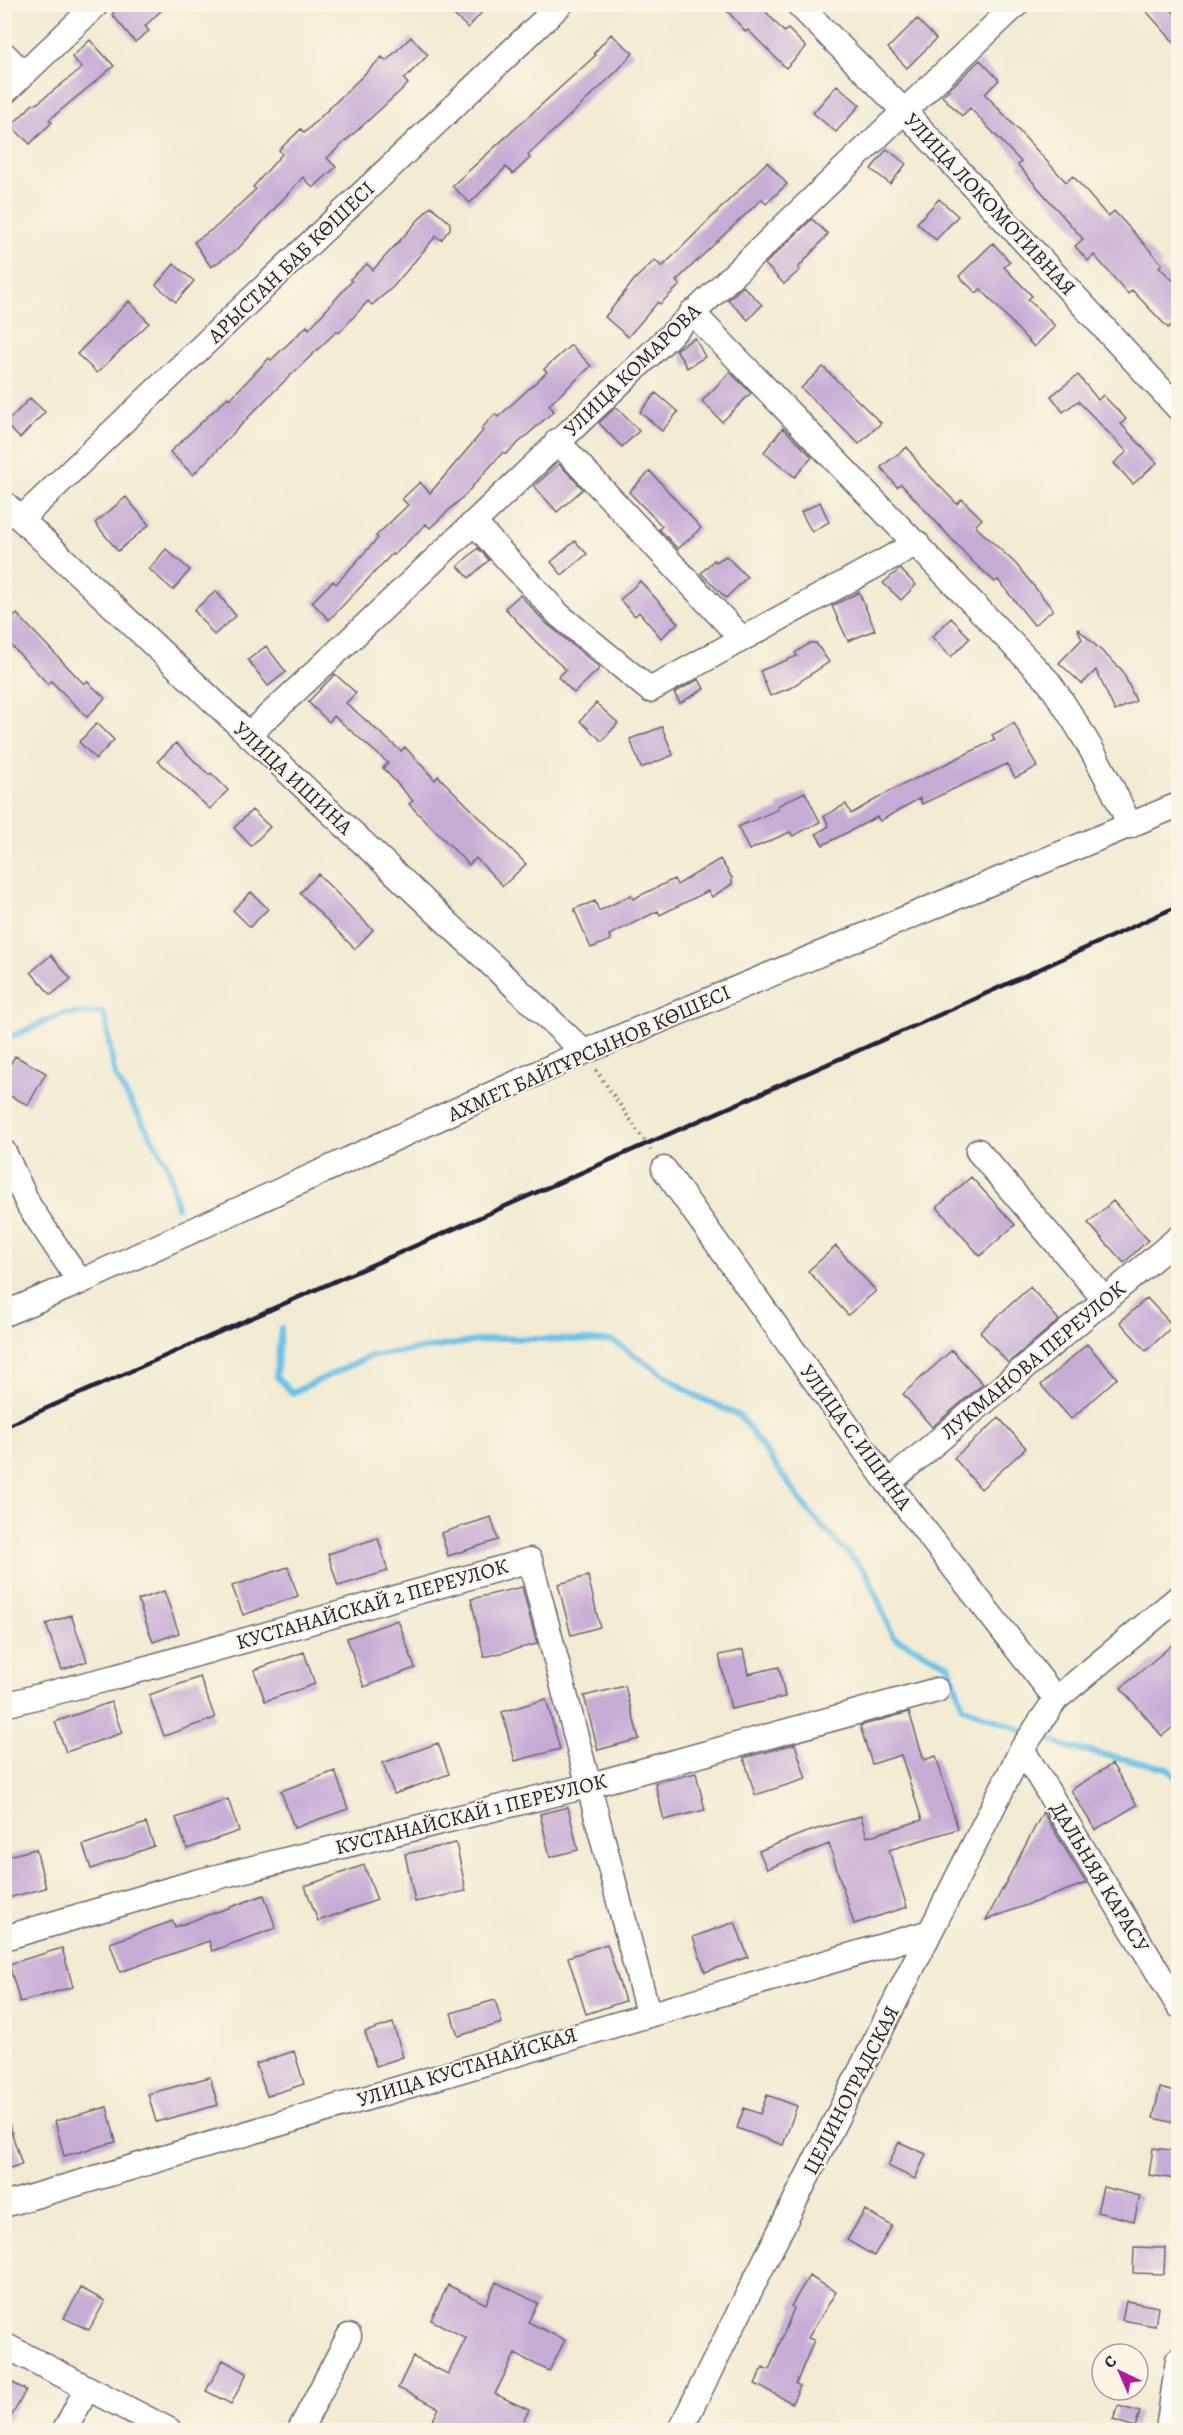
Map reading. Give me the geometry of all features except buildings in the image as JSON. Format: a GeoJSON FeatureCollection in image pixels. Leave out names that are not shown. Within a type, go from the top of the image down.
{"type":"FeatureCollection","features":[{"type":"Feature","properties":{"kind":"street"},"geometry":{"type":"LineString","coordinates":[[4,93],[97,4]]}},
{"type":"Feature","properties":{"kind":"street","name":"АРЫСТАН БАБ КӨШЕСІ"},"geometry":{"type":"LineString","coordinates":[[13,511],[561,4]]}},
{"type":"Feature","properties":{"kind":"street","name":"УЛИЦА ЛОКОМОТИВНАЯ"},"geometry":{"type":"LineString","coordinates":[[798,4],[904,111],[1179,408]]}},
{"type":"Feature","properties":{"kind":"street","name":"УЛИЦА КОМАРОВА"},"geometry":{"type":"LineString","coordinates":[[248,735],[475,524],[557,441],[1017,4]]}},
{"type":"Feature","properties":{"kind":"street"},"geometry":{"type":"LineString","coordinates":[[4,54],[24,74]]}},
{"type":"Feature","properties":{"kind":"street"},"geometry":{"type":"LineString","coordinates":[[692,312],[1048,681],[1103,765],[1130,825]]}},
{"type":"Feature","properties":{"kind":"street"},"geometry":{"type":"LineString","coordinates":[[557,441],[742,639]]}},
{"type":"Feature","properties":{"kind":"street","name":"УЛИЦА ИШИНА"},"geometry":{"type":"LineString","coordinates":[[13,511],[584,1052]]}},
{"type":"Feature","properties":{"kind":"street"},"geometry":{"type":"LineString","coordinates":[[475,524],[559,615],[650,690],[826,596],[917,543]]}},
{"type":"Feature","properties":{"kind":"street","name":"АХМЕТ БАЙТҰРСЫНОВ КӨШЕСІ"},"geometry":{"type":"LineString","coordinates":[[4,1314],[80,1282],[584,1052],[1179,804]]}},
{"type":"Feature","properties":{"kind":"street"},"geometry":{"type":"LineString","coordinates":[[978,1151],[1105,1300]]}},
{"type":"Feature","properties":{"kind":"street"},"geometry":{"type":"LineString","coordinates":[[4,1152],[29,1206],[80,1282]]}},
{"type":"Feature","properties":{"kind":"street","name":"УЛИЦА С.ИШИНА"},"geometry":{"type":"LineString","coordinates":[[664,1169],[888,1482],[1056,1699]]}},
{"type":"Feature","properties":{"kind":"street","name":"ЛУКМАНОВА ПЕРЕУЛОК"},"geometry":{"type":"LineString","coordinates":[[888,1482],[1179,1238]]}},
{"type":"Feature","properties":{"kind":"street","name":"КУСТАНАЙСКАЙ 2 ПЕРЕУЛОК"},"geometry":{"type":"LineString","coordinates":[[4,1705],[116,1677],[530,1560],[587,1786],[648,2013]]}},
{"type":"Feature","properties":{"kind":"street"},"geometry":{"type":"LineString","coordinates":[[1056,1699],[1179,1598]]}},
{"type":"Feature","properties":{"kind":"street","name":"КУСТАНАЙСКАЙ 1 ПЕРЕУЛОК"},"geometry":{"type":"LineString","coordinates":[[4,1938],[196,1882],[587,1786],[937,1690]]}},
{"type":"Feature","properties":{"kind":"street","name":"ЦЕЛИНОГРАДСКАЯ"},"geometry":{"type":"LineString","coordinates":[[680,2430],[1022,1749],[1056,1699]]}},
{"type":"Feature","properties":{"kind":"street","name":"ДАЛЬНЯЯ КАРАСУ"},"geometry":{"type":"LineString","coordinates":[[1022,1749],[1179,2005]]}},
{"type":"Feature","properties":{"kind":"street","name":"УЛИЦА КУСТАНАЙСКАЯ"},"geometry":{"type":"LineString","coordinates":[[4,2205],[648,2013],[930,1932]]}},
{"type":"Feature","properties":{"kind":"street"},"geometry":{"type":"LineString","coordinates":[[300,2430],[350,2337]]}},
{"type":"Feature","properties":{"kind":"street"},"geometry":{"type":"LineString","coordinates":[[4,2345],[169,2430]]}},
{"type":"Feature","properties":{"kind":"street"},"geometry":{"type":"LineString","coordinates":[[1168,2430],[1179,2360]]}},
{"type":"Feature","properties":{"kind":"street"},"geometry":{"type":"LineString","coordinates":[[65,2430],[87,2388]]}},
{"type":"Feature","properties":{"kind":"path"},"geometry":{"type":"LineString","coordinates":[[584,1052],[664,1169]]}},
{"type":"Feature","properties":{"kind":"waterway"},"geometry":{"type":"LineString","coordinates":[[4,1040],[62,1014],[104,1013],[115,1076],[168,1165],[177,1207]]}},
{"type":"Feature","properties":{"kind":"waterway"},"geometry":{"type":"LineString","coordinates":[[281,1328],[276,1376],[292,1393],[370,1356],[499,1338],[613,1341],[696,1396],[740,1416],[810,1513],[868,1575],[893,1637],[949,1665],[963,1707],[1026,1732]]}},
{"type":"Feature","properties":{"kind":"waterway"},"geometry":{"type":"LineString","coordinates":[[1038,1736],[1068,1747],[1167,1768],[1178,1780]]}},
{"type":"Feature","properties":{"kind":"railway"},"geometry":{"type":"LineString","coordinates":[[4,1427],[939,1015],[1178,906]]}}]}
